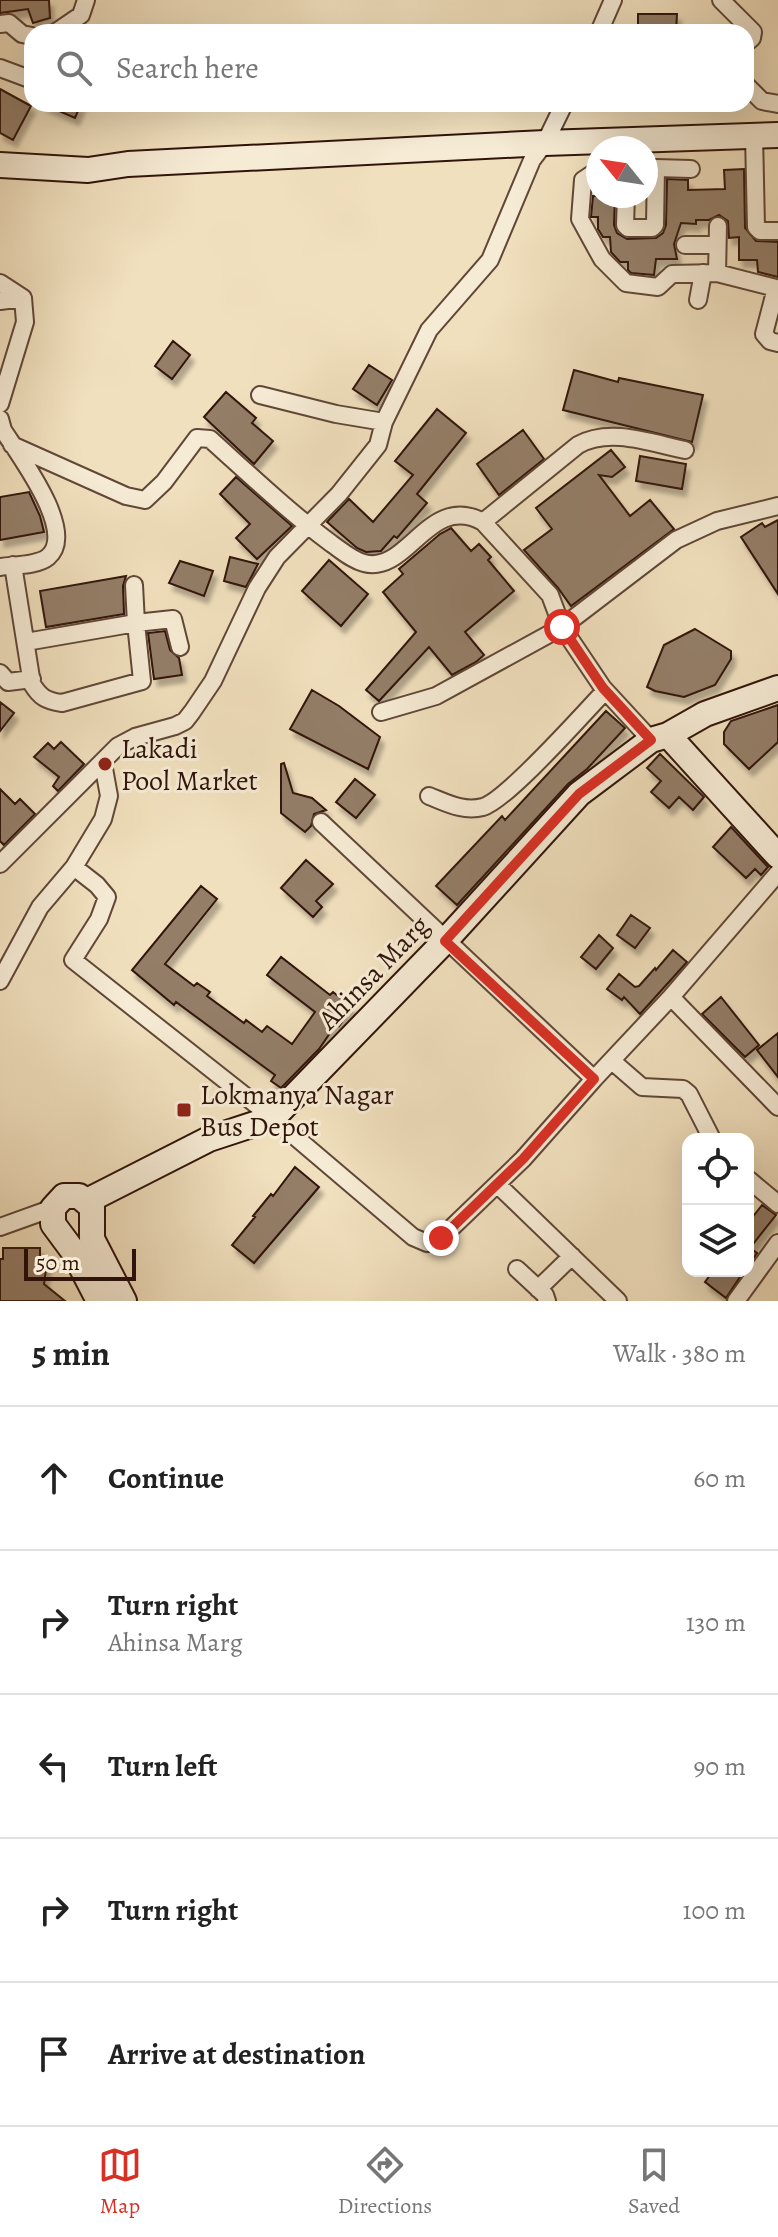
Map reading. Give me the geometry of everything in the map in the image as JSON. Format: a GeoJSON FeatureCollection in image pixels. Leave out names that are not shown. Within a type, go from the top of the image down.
{"type":"FeatureCollection","features":[{"type":"Feature","properties":{"kind":"street"},"geometry":{"type":"LineString","coordinates":[[68,24],[81,15],[86,0]]}},
{"type":"Feature","properties":{"kind":"street"},"geometry":{"type":"LineString","coordinates":[[602,24],[613,0]]}},
{"type":"Feature","properties":{"kind":"street"},"geometry":{"type":"LineString","coordinates":[[721,0],[745,24]]}},
{"type":"Feature","properties":{"kind":"street"},"geometry":{"type":"LineString","coordinates":[[0,24],[9,23],[24,34]]}},
{"type":"Feature","properties":{"kind":"street"},"geometry":{"type":"LineString","coordinates":[[0,68],[24,77]]}},
{"type":"Feature","properties":{"kind":"street"},"geometry":{"type":"LineString","coordinates":[[754,93],[762,101],[778,104]]}},
{"type":"Feature","properties":{"kind":"street"},"geometry":{"type":"LineString","coordinates":[[0,864],[118,746],[135,737],[185,721],[213,681],[257,588],[277,557],[339,494],[378,445],[384,422],[429,330],[490,260],[532,160],[545,143],[560,112]]}},
{"type":"Feature","properties":{"kind":"street"},"geometry":{"type":"LineString","coordinates":[[658,139],[766,135],[756,227],[760,231],[778,231]]}},
{"type":"Feature","properties":{"kind":"street"},"geometry":{"type":"LineString","coordinates":[[0,165],[88,170],[144,163],[586,142]]}},
{"type":"Feature","properties":{"kind":"street"},"geometry":{"type":"LineString","coordinates":[[658,168],[691,169]]}},
{"type":"Feature","properties":{"kind":"street"},"geometry":{"type":"LineString","coordinates":[[586,178],[583,180],[580,219],[602,259],[626,283],[658,287],[672,274],[710,273],[777,288],[764,334],[770,341],[778,343]]}},
{"type":"Feature","properties":{"kind":"street"},"geometry":{"type":"LineString","coordinates":[[626,208],[625,225],[628,228],[652,228],[655,225],[655,208]]}},
{"type":"Feature","properties":{"kind":"street"},"geometry":{"type":"LineString","coordinates":[[698,300],[710,273],[718,226]]}},
{"type":"Feature","properties":{"kind":"street"},"geometry":{"type":"LineString","coordinates":[[685,245],[717,245]]}},
{"type":"Feature","properties":{"kind":"street"},"geometry":{"type":"LineString","coordinates":[[0,283],[23,298]]}},
{"type":"Feature","properties":{"kind":"street"},"geometry":{"type":"LineString","coordinates":[[0,301],[23,298]]}},
{"type":"Feature","properties":{"kind":"street"},"geometry":{"type":"LineString","coordinates":[[0,404],[25,322],[23,298]]}},
{"type":"Feature","properties":{"kind":"street"},"geometry":{"type":"LineString","coordinates":[[260,395],[384,422]]}},
{"type":"Feature","properties":{"kind":"street"},"geometry":{"type":"LineString","coordinates":[[0,419],[12,445],[50,506],[56,530],[57,545],[48,558],[7,566],[32,679],[39,696],[50,702],[62,703],[142,681],[134,585]]}},
{"type":"Feature","properties":{"kind":"street"},"geometry":{"type":"LineString","coordinates":[[483,522],[578,445],[594,436],[617,437],[685,450]]}},
{"type":"Feature","properties":{"kind":"street"},"geometry":{"type":"LineString","coordinates":[[12,445],[126,496],[145,500],[164,482],[197,438],[210,439],[308,526],[366,565],[387,561],[440,520],[472,515],[483,522],[550,595],[562,627],[603,688],[659,737],[778,856]]}},
{"type":"Feature","properties":{"kind":"street"},"geometry":{"type":"LineString","coordinates":[[381,712],[436,696],[562,627],[676,540],[717,521],[778,506]]}},
{"type":"Feature","properties":{"kind":"street"},"geometry":{"type":"LineString","coordinates":[[26,642],[173,619],[180,647]]}},
{"type":"Feature","properties":{"kind":"street"},"geometry":{"type":"LineString","coordinates":[[0,673],[8,682],[32,679]]}},
{"type":"Feature","properties":{"kind":"street"},"geometry":{"type":"LineString","coordinates":[[429,796],[464,809],[485,807],[509,789],[548,751],[604,692],[603,688]]}},
{"type":"Feature","properties":{"kind":"street","name":"Ahinsa Marg"},"geometry":{"type":"LineString","coordinates":[[89,1212],[209,1139],[273,1118],[445,941],[579,794],[659,737],[705,714],[778,688]]}},
{"type":"Feature","properties":{"kind":"street"},"geometry":{"type":"LineString","coordinates":[[0,981],[40,907],[74,867],[103,819],[109,796],[103,763]]}},
{"type":"Feature","properties":{"kind":"street"},"geometry":{"type":"LineString","coordinates":[[321,822],[594,1079]]}},
{"type":"Feature","properties":{"kind":"street"},"geometry":{"type":"LineString","coordinates":[[74,867],[107,897],[99,919],[73,960],[273,1118],[420,1242],[431,1243],[441,1238],[498,1185],[671,997],[778,873]]}},
{"type":"Feature","properties":{"kind":"street"},"geometry":{"type":"LineString","coordinates":[[671,997],[778,1107]]}},
{"type":"Feature","properties":{"kind":"street"},"geometry":{"type":"LineString","coordinates":[[612,1061],[642,1087],[683,1089],[689,1094],[709,1133]]}},
{"type":"Feature","properties":{"kind":"street"},"geometry":{"type":"LineString","coordinates":[[754,1184],[778,1204]]}},
{"type":"Feature","properties":{"kind":"street"},"geometry":{"type":"LineString","coordinates":[[498,1185],[618,1301]]}},
{"type":"Feature","properties":{"kind":"street"},"geometry":{"type":"LineString","coordinates":[[55,1219],[64,1196],[79,1196],[89,1212],[92,1239],[124,1301]]}},
{"type":"Feature","properties":{"kind":"street"},"geometry":{"type":"LineString","coordinates":[[55,1219],[64,1235],[80,1235],[89,1212]]}},
{"type":"Feature","properties":{"kind":"street"},"geometry":{"type":"LineString","coordinates":[[0,1227],[55,1219]]}},
{"type":"Feature","properties":{"kind":"street"},"geometry":{"type":"LineString","coordinates":[[55,1219],[99,1301]]}},
{"type":"Feature","properties":{"kind":"street"},"geometry":{"type":"LineString","coordinates":[[736,1301],[778,1243]]}},
{"type":"Feature","properties":{"kind":"street"},"geometry":{"type":"LineString","coordinates":[[517,1269],[542,1295],[572,1256]]}},
{"type":"Feature","properties":{"kind":"building"},"geometry":{"type":"Polygon","coordinates":[[[0,0],[49,0],[50,18],[33,23],[28,9],[0,13],[0,0]]]}},
{"type":"Feature","properties":{"kind":"building"},"geometry":{"type":"Polygon","coordinates":[[[638,14],[677,14],[676,24],[638,24],[638,14]]]}},
{"type":"Feature","properties":{"kind":"building"},"geometry":{"type":"Polygon","coordinates":[[[0,89],[24,102],[24,112],[28,112],[13,140],[0,133],[0,89]]]}},
{"type":"Feature","properties":{"kind":"building"},"geometry":{"type":"Polygon","coordinates":[[[61,112],[78,112],[75,118],[61,112]]]}},
{"type":"Feature","properties":{"kind":"building"},"geometry":{"type":"Polygon","coordinates":[[[744,169],[745,228],[756,241],[778,242],[778,277],[758,272],[757,260],[739,260],[739,237],[729,238],[728,221],[719,215],[709,220],[696,220],[696,224],[681,223],[674,244],[677,259],[656,259],[654,275],[631,273],[628,262],[620,262],[611,252],[610,237],[603,237],[598,229],[598,217],[591,217],[592,208],[615,208],[617,233],[627,239],[656,238],[663,233],[666,225],[667,179],[688,180],[688,190],[725,189],[724,170],[744,169]]]}},
{"type":"Feature","properties":{"kind":"building"},"geometry":{"type":"Polygon","coordinates":[[[173,341],[190,355],[172,379],[155,366],[173,341]]]}},
{"type":"Feature","properties":{"kind":"building"},"geometry":{"type":"Polygon","coordinates":[[[369,365],[392,380],[377,405],[353,389],[369,365]]]}},
{"type":"Feature","properties":{"kind":"building"},"geometry":{"type":"Polygon","coordinates":[[[574,370],[618,382],[619,378],[703,395],[692,442],[563,410],[574,370]]]}},
{"type":"Feature","properties":{"kind":"building"},"geometry":{"type":"Polygon","coordinates":[[[226,392],[256,418],[252,423],[273,441],[254,464],[204,417],[226,392]]]}},
{"type":"Feature","properties":{"kind":"building"},"geometry":{"type":"Polygon","coordinates":[[[437,409],[466,433],[417,494],[427,503],[397,538],[394,536],[381,551],[366,552],[357,548],[327,522],[349,499],[373,522],[413,475],[395,461],[437,409]]]}},
{"type":"Feature","properties":{"kind":"building"},"geometry":{"type":"Polygon","coordinates":[[[523,430],[544,459],[499,495],[477,464],[523,430]]]}},
{"type":"Feature","properties":{"kind":"building"},"geometry":{"type":"Polygon","coordinates":[[[611,450],[625,467],[612,477],[599,475],[630,516],[650,500],[674,529],[571,606],[524,550],[552,529],[536,508],[611,450]]]}},
{"type":"Feature","properties":{"kind":"building"},"geometry":{"type":"Polygon","coordinates":[[[640,456],[686,464],[682,489],[636,481],[640,456]]]}},
{"type":"Feature","properties":{"kind":"building"},"geometry":{"type":"Polygon","coordinates":[[[236,477],[292,526],[257,559],[236,538],[250,524],[220,494],[236,477]]]}},
{"type":"Feature","properties":{"kind":"building"},"geometry":{"type":"Polygon","coordinates":[[[29,492],[44,532],[0,540],[0,497],[29,492]]]}},
{"type":"Feature","properties":{"kind":"building"},"geometry":{"type":"Polygon","coordinates":[[[778,520],[778,594],[741,537],[762,523],[765,527],[778,520]]]}},
{"type":"Feature","properties":{"kind":"building"},"geometry":{"type":"Polygon","coordinates":[[[451,528],[471,551],[479,544],[514,591],[465,632],[484,655],[476,662],[452,675],[429,647],[379,701],[366,690],[416,632],[383,592],[403,574],[399,569],[451,528]]]}},
{"type":"Feature","properties":{"kind":"building"},"geometry":{"type":"Polygon","coordinates":[[[230,557],[258,564],[246,587],[224,581],[230,557]]]}},
{"type":"Feature","properties":{"kind":"building"},"geometry":{"type":"Polygon","coordinates":[[[329,560],[368,594],[341,626],[302,591],[329,560]]]}},
{"type":"Feature","properties":{"kind":"building"},"geometry":{"type":"Polygon","coordinates":[[[180,561],[213,571],[204,596],[169,583],[180,561]]]}},
{"type":"Feature","properties":{"kind":"building"},"geometry":{"type":"Polygon","coordinates":[[[126,576],[123,586],[124,614],[46,627],[40,591],[126,576]]]}},
{"type":"Feature","properties":{"kind":"building"},"geometry":{"type":"Polygon","coordinates":[[[695,629],[731,651],[731,659],[715,685],[684,697],[647,687],[664,645],[695,629]]]}},
{"type":"Feature","properties":{"kind":"building"},"geometry":{"type":"Polygon","coordinates":[[[165,631],[170,650],[179,658],[182,675],[154,679],[148,633],[165,631]]]}},
{"type":"Feature","properties":{"kind":"building"},"geometry":{"type":"Polygon","coordinates":[[[312,690],[380,737],[368,769],[290,729],[312,690]]]}},
{"type":"Feature","properties":{"kind":"building"},"geometry":{"type":"Polygon","coordinates":[[[0,702],[14,713],[0,731],[0,702]]]}},
{"type":"Feature","properties":{"kind":"building"},"geometry":{"type":"Polygon","coordinates":[[[778,705],[778,742],[749,769],[724,744],[724,732],[731,721],[778,705]]]}},
{"type":"Feature","properties":{"kind":"building"},"geometry":{"type":"Polygon","coordinates":[[[606,711],[625,728],[587,769],[568,784],[457,905],[436,886],[502,816],[505,820],[606,711]]]}},
{"type":"Feature","properties":{"kind":"building"},"geometry":{"type":"Polygon","coordinates":[[[61,742],[84,764],[58,791],[53,786],[59,777],[34,757],[48,743],[54,749],[61,742]]]}},
{"type":"Feature","properties":{"kind":"building"},"geometry":{"type":"Polygon","coordinates":[[[660,754],[704,797],[693,810],[679,797],[669,808],[651,792],[661,781],[647,768],[660,754]]]}},
{"type":"Feature","properties":{"kind":"building"},"geometry":{"type":"Polygon","coordinates":[[[284,763],[293,793],[312,798],[326,810],[314,814],[311,826],[305,832],[281,813],[281,764],[284,763]]]}},
{"type":"Feature","properties":{"kind":"building"},"geometry":{"type":"Polygon","coordinates":[[[355,779],[375,795],[356,818],[336,802],[355,779]]]}},
{"type":"Feature","properties":{"kind":"building"},"geometry":{"type":"Polygon","coordinates":[[[0,789],[15,804],[20,799],[35,814],[4,845],[0,841],[0,789]]]}},
{"type":"Feature","properties":{"kind":"building"},"geometry":{"type":"Polygon","coordinates":[[[731,827],[768,867],[761,875],[755,869],[746,878],[713,847],[731,827]]]}},
{"type":"Feature","properties":{"kind":"building"},"geometry":{"type":"Polygon","coordinates":[[[306,860],[333,884],[316,901],[322,907],[313,917],[281,888],[306,860]]]}},
{"type":"Feature","properties":{"kind":"building"},"geometry":{"type":"Polygon","coordinates":[[[201,886],[217,899],[165,964],[194,986],[197,983],[210,992],[207,996],[244,1023],[246,1020],[262,1032],[267,1026],[292,1044],[315,1012],[267,975],[281,957],[330,995],[333,992],[353,1008],[281,1088],[271,1081],[275,1075],[176,1002],[174,1005],[132,970],[201,886]]]}},
{"type":"Feature","properties":{"kind":"building"},"geometry":{"type":"Polygon","coordinates":[[[631,915],[650,928],[635,948],[617,935],[631,915]]]}},
{"type":"Feature","properties":{"kind":"building"},"geometry":{"type":"Polygon","coordinates":[[[599,935],[613,948],[596,969],[581,957],[599,935]]]}},
{"type":"Feature","properties":{"kind":"building"},"geometry":{"type":"Polygon","coordinates":[[[673,950],[687,962],[640,1014],[624,997],[622,1000],[607,989],[619,974],[635,987],[639,986],[673,950]]]}},
{"type":"Feature","properties":{"kind":"building"},"geometry":{"type":"Polygon","coordinates":[[[721,997],[759,1045],[745,1057],[702,1014],[721,997]]]}},
{"type":"Feature","properties":{"kind":"building"},"geometry":{"type":"Polygon","coordinates":[[[778,1033],[778,1077],[757,1050],[778,1033]]]}},
{"type":"Feature","properties":{"kind":"building"},"geometry":{"type":"Polygon","coordinates":[[[295,1167],[319,1187],[254,1263],[232,1245],[295,1167]]]}},
{"type":"Feature","properties":{"kind":"building"},"geometry":{"type":"Polygon","coordinates":[[[762,1205],[776,1215],[754,1243],[754,1215],[762,1205]]]}},
{"type":"Feature","properties":{"kind":"building"},"geometry":{"type":"Polygon","coordinates":[[[3,1248],[40,1248],[40,1261],[47,1262],[44,1284],[65,1301],[0,1301],[3,1248]]]}},
{"type":"Feature","properties":{"kind":"building"},"geometry":{"type":"Polygon","coordinates":[[[709,1277],[740,1277],[726,1298],[705,1282],[709,1277]]]}},
{"type":"Feature","properties":{"kind":"place","name":"Lakadi Pool Market"},"geometry":{"type":"Point","coordinates":[105,764]}},
{"type":"Feature","properties":{"kind":"place","name":"Lokmanya Nagar Bus Depot"},"geometry":{"type":"Point","coordinates":[184,1110]}},
{"type":"Feature","properties":{"kind":"route"},"geometry":{"type":"LineString","coordinates":[[441,1238],[498,1185],[594,1079],[445,941],[579,794],[651,740],[603,688],[562,627]]}}]}
